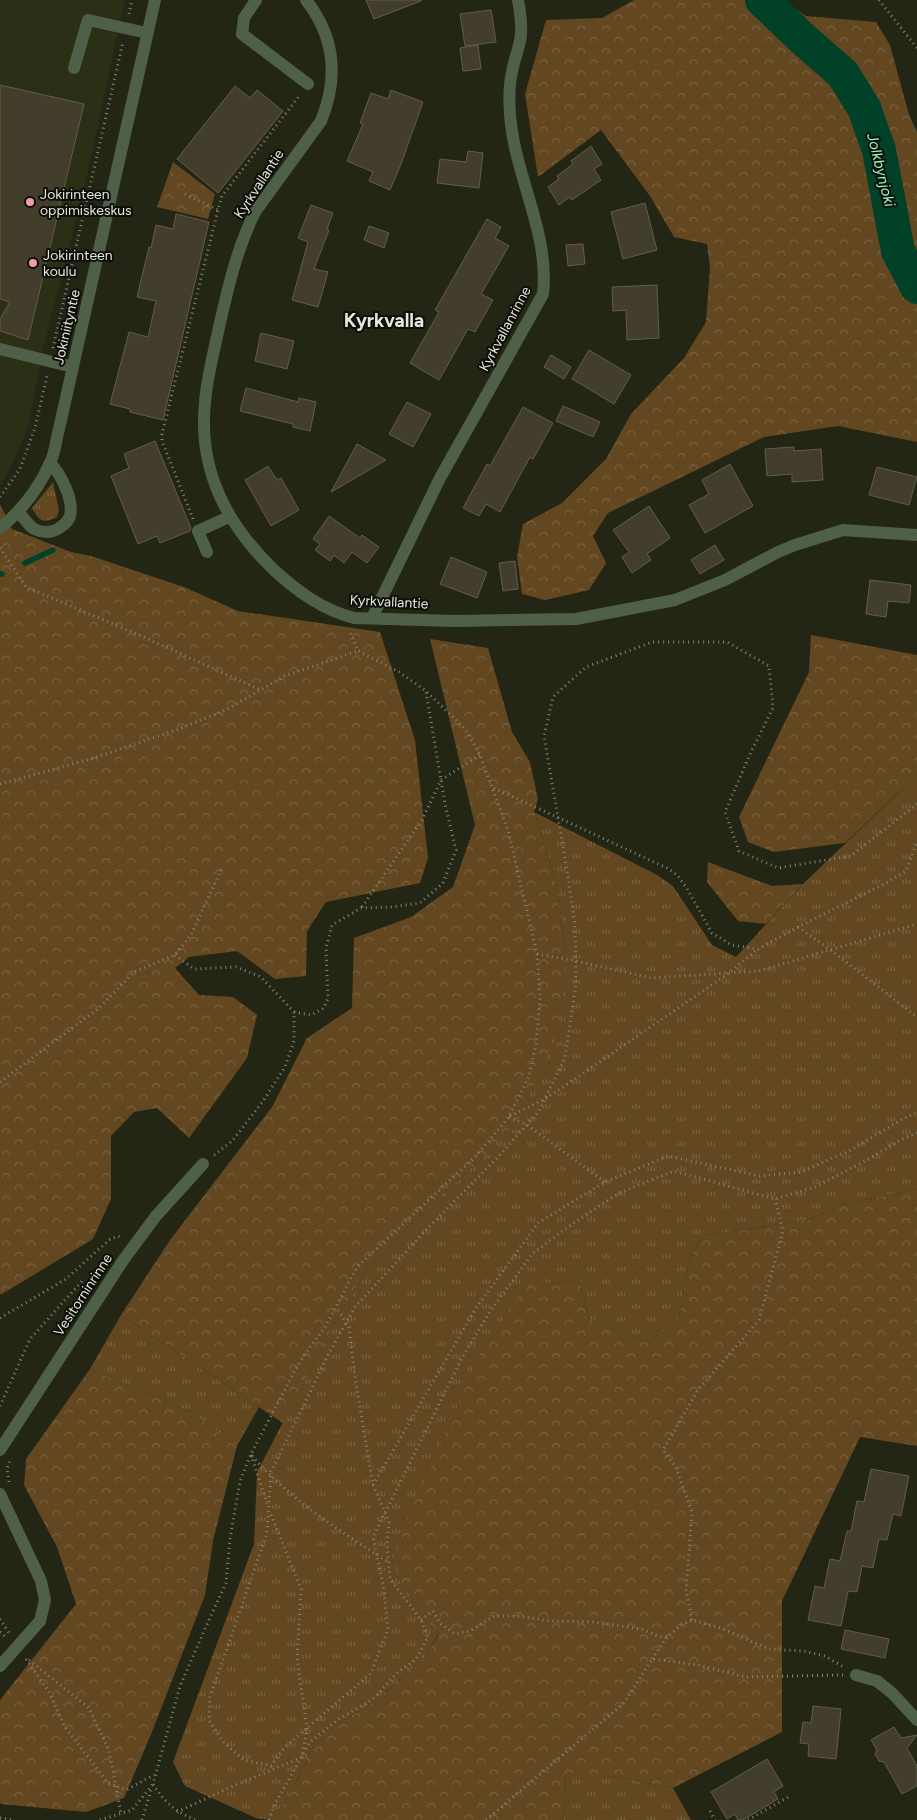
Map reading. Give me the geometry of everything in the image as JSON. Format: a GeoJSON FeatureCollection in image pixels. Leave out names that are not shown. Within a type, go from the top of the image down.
{"type":"FeatureCollection","features":[{"type":"Feature","properties":{"kind":"street","name":"Jokiniityntie"},"geometry":{"type":"LineString","coordinates":[[0,528],[33,493],[50,463],[155,0]]}},
{"type":"Feature","properties":{"kind":"street"},"geometry":{"type":"LineString","coordinates":[[256,0],[244,18],[242,34],[308,84]]}},
{"type":"Feature","properties":{"kind":"street","name":"Kyrkvallantie"},"geometry":{"type":"LineString","coordinates":[[306,0],[318,15],[329,43],[332,67],[328,104],[315,129],[255,212],[248,226],[224,303],[205,402],[205,434],[210,465],[218,494],[229,517],[257,554],[297,590],[318,604],[354,618],[456,621],[576,619],[675,600],[725,580],[795,544],[843,530],[917,535]]}},
{"type":"Feature","properties":{"kind":"street","name":"Kyrkvallanrinne"},"geometry":{"type":"LineString","coordinates":[[372,618],[440,478],[543,294],[544,268],[538,231],[514,142],[510,114],[512,72],[521,34],[518,0]]}},
{"type":"Feature","properties":{"kind":"street"},"geometry":{"type":"LineString","coordinates":[[74,68],[88,20],[147,33]]}},
{"type":"Feature","properties":{"kind":"street"},"geometry":{"type":"LineString","coordinates":[[0,349],[73,368]]}},
{"type":"Feature","properties":{"kind":"street"},"geometry":{"type":"LineString","coordinates":[[18,511],[34,529],[45,533],[63,526],[70,516],[63,479],[50,463]]}},
{"type":"Feature","properties":{"kind":"street"},"geometry":{"type":"LineString","coordinates":[[207,552],[198,531],[229,517]]}},
{"type":"Feature","properties":{"kind":"street","name":"Vesitorninrinne"},"geometry":{"type":"LineString","coordinates":[[0,1450],[124,1259],[156,1216],[202,1164]]}},
{"type":"Feature","properties":{"kind":"street"},"geometry":{"type":"LineString","coordinates":[[0,1494],[41,1581],[45,1600],[40,1621],[21,1652],[0,1666]]}},
{"type":"Feature","properties":{"kind":"street"},"geometry":{"type":"LineString","coordinates":[[856,1675],[878,1681],[917,1720]]}},
{"type":"Feature","properties":{"kind":"path"},"geometry":{"type":"LineString","coordinates":[[0,497],[20,469],[35,428],[132,0]]}},
{"type":"Feature","properties":{"kind":"path"},"geometry":{"type":"LineString","coordinates":[[879,0],[917,48]]}},
{"type":"Feature","properties":{"kind":"path"},"geometry":{"type":"LineString","coordinates":[[185,194],[218,210]]}},
{"type":"Feature","properties":{"kind":"path"},"geometry":{"type":"LineString","coordinates":[[0,548],[26,587],[140,634],[261,690]]}},
{"type":"Feature","properties":{"kind":"path"},"geometry":{"type":"LineString","coordinates":[[142,1820],[180,1686],[226,1583],[230,1539],[240,1481],[251,1454],[294,1372],[324,1329],[357,1266],[476,1156],[509,1117],[529,1076],[536,1044],[540,998],[537,954],[508,830],[480,755],[465,729],[426,691],[399,672],[358,651],[344,615]]}},
{"type":"Feature","properties":{"kind":"path"},"geometry":{"type":"LineString","coordinates":[[917,804],[851,856],[778,868],[739,851],[725,812],[751,752],[773,708],[769,666],[727,642],[652,642],[586,667],[553,697],[544,736],[575,926],[576,983],[565,1058],[539,1111],[498,1157],[388,1270],[355,1307],[329,1353],[271,1472],[268,1533],[210,1697],[210,1721],[224,1743],[244,1760],[271,1766],[284,1748],[371,1673],[388,1629],[383,1584],[373,1537],[463,1356],[491,1310],[533,1253],[619,1193],[674,1171],[774,1199],[815,1187],[868,1160],[904,1138],[917,1133]]}},
{"type":"Feature","properties":{"kind":"path"},"geometry":{"type":"LineString","coordinates":[[0,784],[96,757],[176,730],[226,710],[284,676],[358,651]]}},
{"type":"Feature","properties":{"kind":"path"},"geometry":{"type":"LineString","coordinates":[[361,908],[391,907],[420,903],[443,883],[456,850],[441,780],[426,691]]}},
{"type":"Feature","properties":{"kind":"path"},"geometry":{"type":"LineString","coordinates":[[294,1012],[310,1015],[324,1008],[328,998],[326,948],[332,925],[361,908],[422,820],[441,780],[480,755]]}},
{"type":"Feature","properties":{"kind":"path"},"geometry":{"type":"LineString","coordinates":[[493,788],[667,868],[678,876],[686,887],[712,933],[732,945],[758,949]]}},
{"type":"Feature","properties":{"kind":"path"},"geometry":{"type":"LineString","coordinates":[[509,1117],[545,1099],[729,973],[758,949],[906,871],[917,842]]}},
{"type":"Feature","properties":{"kind":"path"},"geometry":{"type":"LineString","coordinates":[[0,1082],[99,1008],[134,972],[175,955],[191,935],[223,866]]}},
{"type":"Feature","properties":{"kind":"path"},"geometry":{"type":"LineString","coordinates":[[537,954],[576,960],[652,978],[759,971],[917,924]]}},
{"type":"Feature","properties":{"kind":"path"},"geometry":{"type":"LineString","coordinates":[[798,927],[917,1017]]}},
{"type":"Feature","properties":{"kind":"path"},"geometry":{"type":"LineString","coordinates":[[175,955],[194,969],[236,967],[261,976],[276,990],[294,1012],[294,1041],[284,1067],[263,1101],[233,1140],[202,1164]]}},
{"type":"Feature","properties":{"kind":"path"},"geometry":{"type":"LineString","coordinates":[[373,1485],[476,1308],[538,1223],[605,1182],[668,1156],[759,1176],[801,1172],[851,1150],[904,1118],[917,1113]]}},
{"type":"Feature","properties":{"kind":"path"},"geometry":{"type":"LineString","coordinates":[[509,1117],[527,1125],[605,1182]]}},
{"type":"Feature","properties":{"kind":"path"},"geometry":{"type":"LineString","coordinates":[[692,1620],[686,1591],[692,1512],[676,1468],[664,1450],[698,1390],[759,1320],[782,1232],[774,1199]]}},
{"type":"Feature","properties":{"kind":"path"},"geometry":{"type":"LineString","coordinates":[[0,1318],[66,1279],[109,1240],[118,1236],[134,1247]]}},
{"type":"Feature","properties":{"kind":"path"},"geometry":{"type":"LineString","coordinates":[[0,1406],[30,1339],[83,1280]]}},
{"type":"Feature","properties":{"kind":"path"},"geometry":{"type":"LineString","coordinates":[[269,1820],[274,1806],[310,1742],[339,1719],[373,1699],[397,1673],[416,1659],[428,1637],[421,1620],[390,1579],[387,1544],[389,1522],[373,1485],[356,1384],[349,1327],[336,1306]]}},
{"type":"Feature","properties":{"kind":"path"},"geometry":{"type":"LineString","coordinates":[[251,1454],[271,1477],[301,1504],[388,1561]]}},
{"type":"Feature","properties":{"kind":"path"},"geometry":{"type":"LineString","coordinates":[[251,1454],[269,1509],[302,1590],[297,1658],[307,1729],[302,1757]]}},
{"type":"Feature","properties":{"kind":"path"},"geometry":{"type":"LineString","coordinates":[[9,1484],[7,1469],[12,1456]]}},
{"type":"Feature","properties":{"kind":"path"},"geometry":{"type":"LineString","coordinates":[[421,1620],[433,1611],[440,1624],[455,1634],[470,1631],[494,1616],[517,1616],[550,1621],[593,1622],[642,1629],[657,1636],[668,1637]]}},
{"type":"Feature","properties":{"kind":"path"},"geometry":{"type":"LineString","coordinates":[[486,1820],[624,1702],[668,1637],[680,1626],[692,1620],[721,1628],[769,1649],[804,1651],[825,1656],[856,1675]]}},
{"type":"Feature","properties":{"kind":"path"},"geometry":{"type":"LineString","coordinates":[[0,1632],[21,1652],[89,1708],[110,1750],[121,1814]]}},
{"type":"Feature","properties":{"kind":"path"},"geometry":{"type":"LineString","coordinates":[[21,1652],[49,1692],[65,1727],[108,1783],[126,1790],[154,1775]]}},
{"type":"Feature","properties":{"kind":"path"},"geometry":{"type":"LineString","coordinates":[[19,1664],[21,1652]]}},
{"type":"Feature","properties":{"kind":"path"},"geometry":{"type":"LineString","coordinates":[[652,1659],[698,1665],[746,1677],[856,1675]]}},
{"type":"Feature","properties":{"kind":"path"},"geometry":{"type":"LineString","coordinates":[[177,1812],[302,1757]]}},
{"type":"Feature","properties":{"kind":"path"},"geometry":{"type":"LineString","coordinates":[[153,1784],[163,1799],[177,1812],[195,1820]]}},
{"type":"Feature","properties":{"kind":"path"},"geometry":{"type":"LineString","coordinates":[[100,1820],[132,1810],[153,1784]]}},
{"type":"Feature","properties":{"kind":"path"},"geometry":{"type":"LineString","coordinates":[[748,1820],[790,1796]]}},
{"type":"Feature","properties":{"kind":"path"},"geometry":{"type":"LineString","coordinates":[[710,1811],[715,1820]]}},
{"type":"Feature","properties":{"kind":"path"},"geometry":{"type":"LineString","coordinates":[[0,1818],[14,1820]]}},
{"type":"Feature","properties":{"kind":"shaded area","name":"Jokirinteen koulu"},"geometry":{"type":"Polygon","coordinates":[[[0,0],[125,0],[87,176],[43,350],[28,426],[11,468],[0,485],[0,0]]]}},
{"type":"Feature","properties":{"kind":"green space"},"geometry":{"type":"Polygon","coordinates":[[[634,0],[782,0],[806,16],[876,22],[890,45],[909,115],[917,132],[917,442],[838,426],[764,437],[608,513],[593,536],[606,563],[589,590],[545,600],[522,594],[517,557],[523,524],[562,503],[606,459],[631,414],[684,358],[706,322],[710,268],[707,244],[674,237],[650,196],[601,130],[538,177],[525,94],[546,20],[602,18],[634,0]]]}},
{"type":"Feature","properties":{"kind":"green space"},"geometry":{"type":"Polygon","coordinates":[[[173,162],[215,194],[208,219],[157,207],[173,162]]]}},
{"type":"Feature","properties":{"kind":"green space"},"geometry":{"type":"Polygon","coordinates":[[[53,482],[59,510],[57,517],[45,521],[37,516],[32,508],[53,482]]]}},
{"type":"Feature","properties":{"kind":"green space"},"geometry":{"type":"Polygon","coordinates":[[[0,504],[12,529],[71,552],[91,556],[184,587],[238,611],[380,632],[415,740],[428,858],[420,883],[326,902],[307,931],[306,976],[275,979],[237,951],[189,957],[175,968],[199,995],[233,997],[257,1015],[247,1058],[189,1138],[157,1108],[134,1112],[111,1136],[111,1199],[93,1239],[2,1294],[0,1294],[0,504]]]}},
{"type":"Feature","properties":{"kind":"green space"},"geometry":{"type":"Polygon","coordinates":[[[811,635],[917,655],[917,775],[845,843],[774,852],[748,842],[739,817],[809,672],[811,635]]]}},
{"type":"Feature","properties":{"kind":"green space"},"geometry":{"type":"Polygon","coordinates":[[[430,639],[488,648],[512,732],[530,762],[538,799],[534,812],[556,882],[566,951],[559,1030],[517,1122],[483,1157],[408,1226],[365,1274],[340,1313],[283,1423],[121,1315],[170,1240],[272,1107],[307,1038],[352,1008],[354,938],[411,917],[453,887],[475,825],[430,639]]]}},
{"type":"Feature","properties":{"kind":"green space"},"geometry":{"type":"Polygon","coordinates":[[[917,775],[917,1189],[844,1204],[811,1219],[702,1236],[689,1261],[679,1319],[648,1343],[589,1319],[579,1279],[549,1284],[395,1574],[438,1634],[425,1657],[373,1703],[318,1735],[292,1791],[271,1820],[256,1818],[185,1786],[173,1762],[254,1544],[257,1472],[340,1313],[365,1274],[408,1226],[483,1157],[566,951],[556,882],[534,812],[657,875],[673,886],[712,945],[736,957],[803,884],[917,775]]]}},
{"type":"Feature","properties":{"kind":"green space"},"geometry":{"type":"Polygon","coordinates":[[[708,862],[772,886],[803,884],[766,924],[738,921],[707,882],[708,862]]]}},
{"type":"Feature","properties":{"kind":"green space"},"geometry":{"type":"Polygon","coordinates":[[[917,1189],[917,1446],[860,1437],[782,1601],[782,1732],[673,1788],[617,1777],[566,1772],[564,1820],[271,1820],[292,1791],[318,1735],[373,1703],[425,1657],[438,1635],[395,1574],[393,1553],[482,1349],[533,1276],[549,1284],[579,1279],[589,1319],[648,1343],[679,1319],[689,1261],[702,1236],[811,1219],[844,1204],[917,1189]]]}},
{"type":"Feature","properties":{"kind":"green space"},"geometry":{"type":"Polygon","coordinates":[[[121,1315],[259,1407],[237,1446],[190,1412],[90,1369],[121,1315]]]}},
{"type":"Feature","properties":{"kind":"green space"},"geometry":{"type":"Polygon","coordinates":[[[90,1369],[190,1412],[237,1446],[213,1541],[205,1595],[152,1732],[124,1798],[86,1812],[1,1804],[0,1700],[76,1604],[57,1547],[24,1485],[26,1459],[90,1369]]]}},
{"type":"Feature","properties":{"kind":"green space"},"geometry":{"type":"Polygon","coordinates":[[[566,1771],[617,1777],[673,1788],[691,1820],[564,1820],[566,1771]]]}},
{"type":"Feature","properties":{"kind":"building"},"geometry":{"type":"Polygon","coordinates":[[[366,0],[421,0],[421,1],[374,19],[366,0]]]}},
{"type":"Feature","properties":{"kind":"building"},"geometry":{"type":"Polygon","coordinates":[[[491,10],[496,42],[465,46],[460,14],[491,10]]]}},
{"type":"Feature","properties":{"kind":"building"},"geometry":{"type":"Polygon","coordinates":[[[478,45],[481,69],[463,71],[460,48],[478,45]]]}},
{"type":"Feature","properties":{"kind":"building","name":"Jokirinteen oppimiskeskus"},"geometry":{"type":"Polygon","coordinates":[[[0,85],[84,104],[28,340],[0,331],[0,319],[10,302],[0,299],[0,85]]]}},
{"type":"Feature","properties":{"kind":"building"},"geometry":{"type":"Polygon","coordinates":[[[235,86],[250,98],[257,90],[283,111],[218,193],[177,159],[235,86]]]}},
{"type":"Feature","properties":{"kind":"building"},"geometry":{"type":"Polygon","coordinates":[[[391,90],[423,102],[390,190],[369,181],[373,172],[347,161],[363,124],[360,123],[371,93],[388,99],[391,90]]]}},
{"type":"Feature","properties":{"kind":"building"},"geometry":{"type":"Polygon","coordinates":[[[591,146],[602,164],[594,169],[601,180],[572,200],[570,197],[559,205],[548,187],[559,179],[557,176],[573,164],[571,161],[591,146]]]}},
{"type":"Feature","properties":{"kind":"building"},"geometry":{"type":"Polygon","coordinates":[[[468,151],[483,153],[479,188],[437,183],[440,159],[466,162],[468,151]]]}},
{"type":"Feature","properties":{"kind":"building"},"geometry":{"type":"Polygon","coordinates":[[[645,203],[657,250],[623,259],[611,212],[645,203]]]}},
{"type":"Feature","properties":{"kind":"building"},"geometry":{"type":"Polygon","coordinates":[[[311,205],[333,213],[327,229],[329,230],[314,269],[328,272],[318,307],[292,300],[308,242],[298,238],[311,205]]]}},
{"type":"Feature","properties":{"kind":"building"},"geometry":{"type":"Polygon","coordinates":[[[176,214],[209,222],[163,420],[130,412],[130,409],[110,404],[129,332],[148,337],[156,301],[137,297],[156,225],[173,229],[176,214]]]}},
{"type":"Feature","properties":{"kind":"building"},"geometry":{"type":"Polygon","coordinates":[[[487,219],[501,227],[495,238],[509,246],[481,294],[493,300],[475,332],[468,329],[439,380],[410,363],[439,312],[435,310],[487,219]]]}},
{"type":"Feature","properties":{"kind":"building"},"geometry":{"type":"Polygon","coordinates":[[[369,226],[389,233],[384,248],[364,240],[369,226]]]}},
{"type":"Feature","properties":{"kind":"building"},"geometry":{"type":"Polygon","coordinates":[[[583,244],[585,264],[568,266],[566,245],[583,244]]]}},
{"type":"Feature","properties":{"kind":"building"},"geometry":{"type":"Polygon","coordinates":[[[657,285],[659,338],[627,340],[626,310],[613,311],[612,287],[657,285]]]}},
{"type":"Feature","properties":{"kind":"building"},"geometry":{"type":"Polygon","coordinates":[[[261,333],[294,341],[287,369],[255,361],[261,333]]]}},
{"type":"Feature","properties":{"kind":"building"},"geometry":{"type":"Polygon","coordinates":[[[589,350],[631,375],[614,404],[572,379],[589,350]]]}},
{"type":"Feature","properties":{"kind":"building"},"geometry":{"type":"Polygon","coordinates":[[[551,355],[571,367],[564,379],[544,367],[551,355]]]}},
{"type":"Feature","properties":{"kind":"building"},"geometry":{"type":"Polygon","coordinates":[[[246,388],[298,402],[299,398],[316,402],[310,431],[293,427],[293,424],[240,411],[246,388]]]}},
{"type":"Feature","properties":{"kind":"building"},"geometry":{"type":"Polygon","coordinates":[[[407,402],[431,414],[413,447],[389,434],[407,402]]]}},
{"type":"Feature","properties":{"kind":"building"},"geometry":{"type":"Polygon","coordinates":[[[563,406],[600,422],[593,437],[556,421],[563,406]]]}},
{"type":"Feature","properties":{"kind":"building"},"geometry":{"type":"Polygon","coordinates":[[[523,407],[553,423],[533,459],[530,457],[500,512],[486,504],[479,516],[463,508],[487,464],[490,466],[523,407]]]}},
{"type":"Feature","properties":{"kind":"building"},"geometry":{"type":"Polygon","coordinates":[[[155,441],[191,528],[190,531],[160,543],[157,536],[138,544],[111,476],[129,468],[124,454],[155,441]]]}},
{"type":"Feature","properties":{"kind":"building"},"geometry":{"type":"Polygon","coordinates":[[[357,444],[386,460],[331,492],[357,444]]]}},
{"type":"Feature","properties":{"kind":"building"},"geometry":{"type":"Polygon","coordinates":[[[794,447],[794,451],[821,449],[823,480],[792,482],[792,474],[767,476],[765,449],[794,447]]]}},
{"type":"Feature","properties":{"kind":"building"},"geometry":{"type":"Polygon","coordinates":[[[730,464],[753,506],[705,533],[689,505],[709,494],[702,480],[730,464]]]}},
{"type":"Feature","properties":{"kind":"building"},"geometry":{"type":"Polygon","coordinates":[[[268,466],[277,480],[281,478],[299,510],[271,526],[245,480],[268,466]]]}},
{"type":"Feature","properties":{"kind":"building"},"geometry":{"type":"Polygon","coordinates":[[[877,467],[917,477],[909,505],[869,495],[877,467]]]}},
{"type":"Feature","properties":{"kind":"building"},"geometry":{"type":"Polygon","coordinates":[[[649,506],[670,538],[647,554],[651,560],[632,573],[622,557],[629,552],[613,530],[649,506]]]}},
{"type":"Feature","properties":{"kind":"building"},"geometry":{"type":"Polygon","coordinates":[[[329,516],[360,538],[362,535],[379,547],[367,563],[352,552],[344,563],[334,555],[330,561],[315,550],[320,544],[313,539],[329,516]]]}},
{"type":"Feature","properties":{"kind":"building"},"geometry":{"type":"Polygon","coordinates":[[[715,545],[724,560],[700,574],[691,560],[715,545]]]}},
{"type":"Feature","properties":{"kind":"building"},"geometry":{"type":"Polygon","coordinates":[[[451,557],[487,572],[477,598],[440,584],[451,557]]]}},
{"type":"Feature","properties":{"kind":"building"},"geometry":{"type":"Polygon","coordinates":[[[515,561],[518,589],[503,591],[499,563],[515,561]]]}},
{"type":"Feature","properties":{"kind":"building"},"geometry":{"type":"Polygon","coordinates":[[[870,580],[911,585],[909,603],[888,601],[886,617],[866,614],[870,580]]]}},
{"type":"Feature","properties":{"kind":"building"},"geometry":{"type":"Polygon","coordinates":[[[871,1469],[909,1476],[901,1516],[893,1514],[887,1540],[879,1539],[873,1568],[862,1566],[857,1592],[848,1591],[841,1626],[808,1620],[815,1586],[824,1588],[830,1559],[840,1561],[847,1531],[851,1531],[857,1501],[864,1502],[871,1469]]]}},
{"type":"Feature","properties":{"kind":"building"},"geometry":{"type":"Polygon","coordinates":[[[845,1630],[889,1639],[885,1658],[841,1649],[845,1630]]]}},
{"type":"Feature","properties":{"kind":"building"},"geometry":{"type":"Polygon","coordinates":[[[813,1706],[841,1709],[836,1759],[808,1756],[809,1744],[800,1743],[803,1722],[811,1723],[813,1706]]]}},
{"type":"Feature","properties":{"kind":"building"},"geometry":{"type":"Polygon","coordinates":[[[894,1727],[901,1738],[917,1735],[907,1748],[917,1766],[917,1786],[902,1794],[884,1762],[879,1761],[875,1754],[877,1750],[871,1740],[894,1727]]]}},
{"type":"Feature","properties":{"kind":"building"},"geometry":{"type":"Polygon","coordinates":[[[767,1759],[783,1786],[774,1792],[778,1799],[743,1820],[738,1820],[735,1814],[727,1819],[711,1792],[767,1759]]]}},
{"type":"Feature","properties":{"kind":"waterway","name":"Jolkbynjoki"},"geometry":{"type":"LineString","coordinates":[[762,0],[843,74],[864,108],[879,150],[898,251],[917,287]]}},
{"type":"Feature","properties":{"kind":"waterway"},"geometry":{"type":"LineString","coordinates":[[25,563],[53,550]]}},
{"type":"Feature","properties":{"kind":"place","name":"Jokirinteen oppimiskeskus"},"geometry":{"type":"Point","coordinates":[30,202]}},
{"type":"Feature","properties":{"kind":"place","name":"Jokirinteen koulu"},"geometry":{"type":"Point","coordinates":[33,263]}},
{"type":"Feature","properties":{"kind":"district","name":"Kyrkvalla"},"geometry":{"type":"Point","coordinates":[384,320]}}]}
